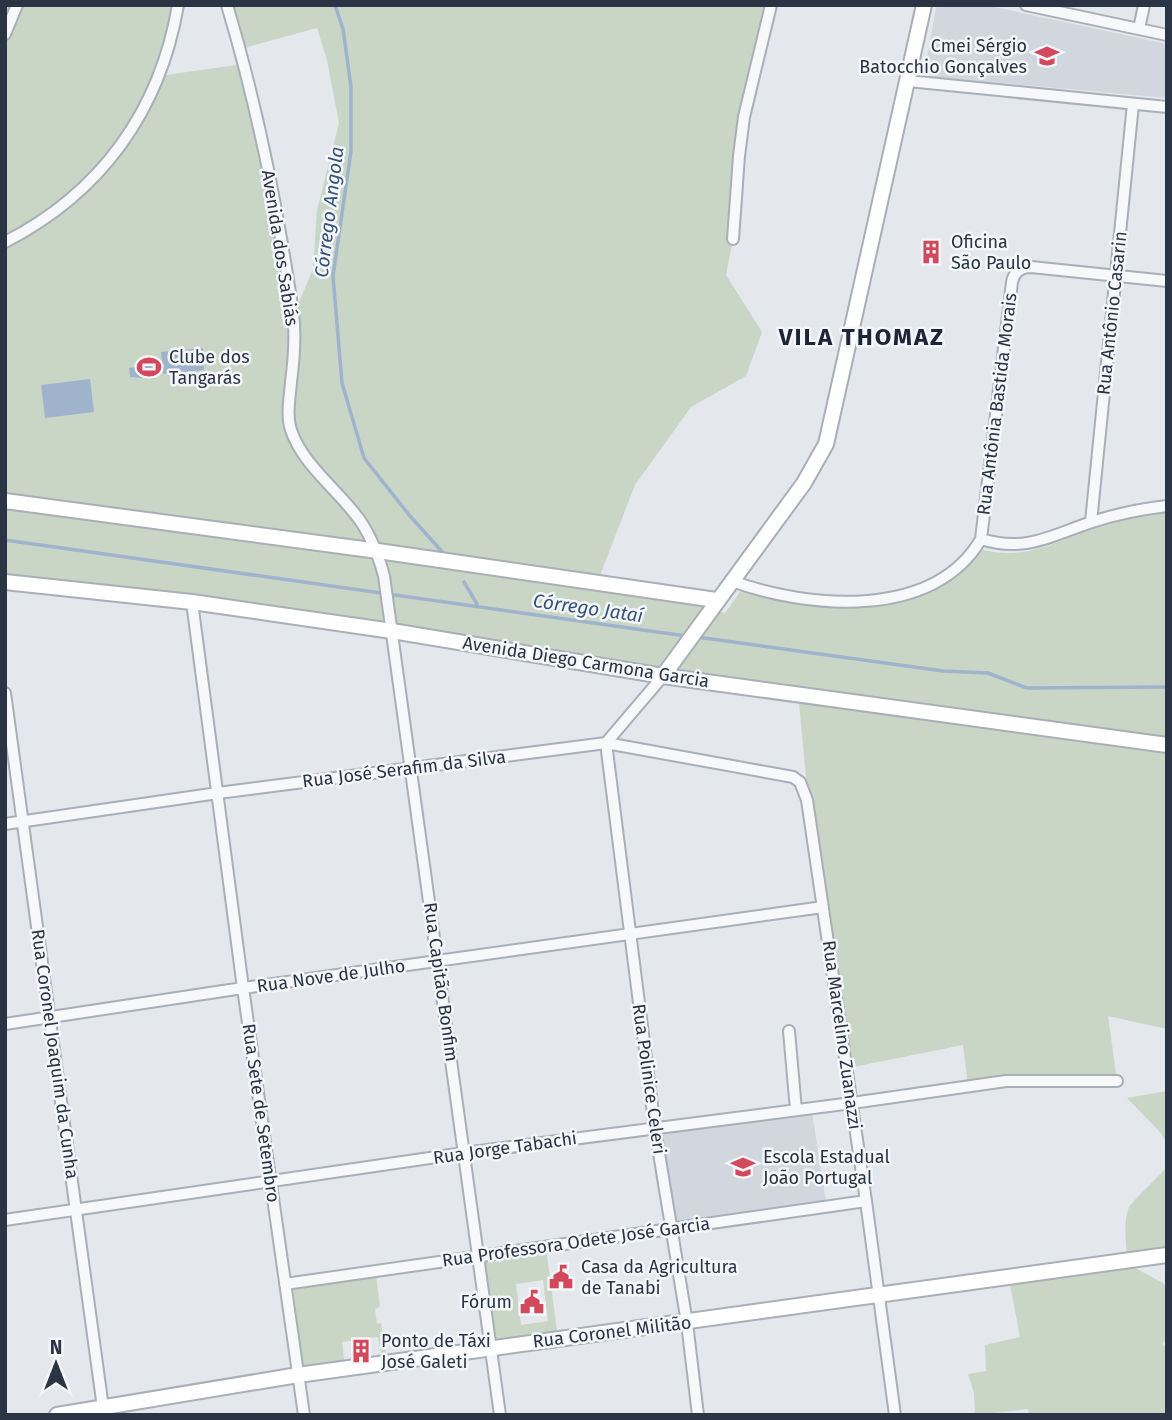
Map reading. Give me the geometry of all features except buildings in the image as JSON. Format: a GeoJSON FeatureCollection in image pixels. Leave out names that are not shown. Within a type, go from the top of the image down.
{"type":"FeatureCollection","features":[{"type":"Feature","properties":{"kind":"main road"},"geometry":{"type":"LineString","coordinates":[[666,671],[804,483],[826,444],[924,5]]}},
{"type":"Feature","properties":{"kind":"main road"},"geometry":{"type":"LineString","coordinates":[[5,501],[378,551],[712,606]]}},
{"type":"Feature","properties":{"kind":"main road","name":"Avenida Diego Carmona Garcia"},"geometry":{"type":"LineString","coordinates":[[5,582],[192,603],[392,631],[1167,746]]}},
{"type":"Feature","properties":{"kind":"main road","name":"Rua Coronel Militão"},"geometry":{"type":"LineString","coordinates":[[57,1415],[103,1412],[298,1375],[1167,1255]]}},
{"type":"Feature","properties":{"kind":"street"},"geometry":{"type":"LineString","coordinates":[[5,34],[18,5]]}},
{"type":"Feature","properties":{"kind":"street"},"geometry":{"type":"LineString","coordinates":[[5,242],[35,227],[82,190],[121,146],[152,95],[172,40],[178,5]]}},
{"type":"Feature","properties":{"kind":"street","name":"Avenida dos Sabiás"},"geometry":{"type":"LineString","coordinates":[[227,5],[266,160],[293,315],[295,345],[288,413],[290,428],[298,444],[327,483],[357,516],[378,551]]}},
{"type":"Feature","properties":{"kind":"street"},"geometry":{"type":"LineString","coordinates":[[733,239],[744,117],[771,5]]}},
{"type":"Feature","properties":{"kind":"street"},"geometry":{"type":"LineString","coordinates":[[1139,29],[1144,5]]}},
{"type":"Feature","properties":{"kind":"street"},"geometry":{"type":"LineString","coordinates":[[1030,6],[1167,35]]}},
{"type":"Feature","properties":{"kind":"street"},"geometry":{"type":"LineString","coordinates":[[908,81],[1167,107]]}},
{"type":"Feature","properties":{"kind":"street","name":"Rua Antônio Casarin"},"geometry":{"type":"LineString","coordinates":[[1091,522],[1133,104]]}},
{"type":"Feature","properties":{"kind":"street","name":"Rua Antônia Bastida Morais"},"geometry":{"type":"LineString","coordinates":[[982,539],[1012,282],[1018,271],[1031,267],[1116,275]]}},
{"type":"Feature","properties":{"kind":"street"},"geometry":{"type":"LineString","coordinates":[[1116,275],[1167,281]]}},
{"type":"Feature","properties":{"kind":"street"},"geometry":{"type":"LineString","coordinates":[[732,581],[787,597],[859,600],[894,598],[928,588],[953,573],[971,557],[982,539],[1008,545],[1035,543],[1091,522],[1140,509],[1167,506]]}},
{"type":"Feature","properties":{"kind":"street","name":"Rua Capitão Bonfim"},"geometry":{"type":"LineString","coordinates":[[378,551],[392,631],[500,1415]]}},
{"type":"Feature","properties":{"kind":"street","name":"Rua Sete de Setembro"},"geometry":{"type":"LineString","coordinates":[[192,603],[304,1415]]}},
{"type":"Feature","properties":{"kind":"street"},"geometry":{"type":"LineString","coordinates":[[606,743],[666,671]]}},
{"type":"Feature","properties":{"kind":"street","name":"Rua Coronel Joaquim da Cunha"},"geometry":{"type":"LineString","coordinates":[[5,693],[103,1412]]}},
{"type":"Feature","properties":{"kind":"street","name":"Rua José Serafim da Silva"},"geometry":{"type":"LineString","coordinates":[[5,824],[218,793],[606,743],[784,775],[800,782]]}},
{"type":"Feature","properties":{"kind":"street","name":"Rua Polinice Celeri"},"geometry":{"type":"LineString","coordinates":[[606,743],[655,1129],[687,1323],[698,1415]]}},
{"type":"Feature","properties":{"kind":"street","name":"Rua Marcelino Zuanazzi"},"geometry":{"type":"LineString","coordinates":[[800,782],[807,800],[895,1415]]}},
{"type":"Feature","properties":{"kind":"street","name":"Rua Nove de Julho"},"geometry":{"type":"LineString","coordinates":[[5,1024],[823,907]]}},
{"type":"Feature","properties":{"kind":"street"},"geometry":{"type":"LineString","coordinates":[[789,1031],[796,1110]]}},
{"type":"Feature","properties":{"kind":"street","name":"Rua Jorge Tabachi"},"geometry":{"type":"LineString","coordinates":[[5,1220],[464,1153],[1006,1081],[1117,1081]]}},
{"type":"Feature","properties":{"kind":"street","name":"Rua Professora Odete José Garcia"},"geometry":{"type":"LineString","coordinates":[[285,1284],[866,1201]]}},
{"type":"Feature","properties":{"kind":"shaded area","name":"Cmei Sérgio Batocchio Gonçalves"},"geometry":{"type":"Polygon","coordinates":[[[939,5],[985,5],[1167,44],[1167,98],[935,77],[925,69],[936,8],[939,5]]]}},
{"type":"Feature","properties":{"kind":"shaded area","name":"Escola Estadual João Portugal"},"geometry":{"type":"Polygon","coordinates":[[[812,1112],[826,1202],[674,1224],[659,1132],[812,1112]]]}},
{"type":"Feature","properties":{"kind":"green space"},"geometry":{"type":"Polygon","coordinates":[[[5,5],[178,5],[159,76],[243,64],[294,314],[313,269],[317,210],[339,123],[327,60],[317,28],[240,49],[227,5],[771,5],[754,69],[726,275],[762,332],[746,376],[691,407],[635,485],[597,583],[5,501],[5,5]]]}},
{"type":"Feature","properties":{"kind":"green space"},"geometry":{"type":"Polygon","coordinates":[[[5,507],[379,556],[685,602],[725,613],[740,592],[861,604],[952,576],[983,550],[999,553],[1029,551],[1103,526],[1167,512],[1167,742],[797,692],[195,597],[5,574],[5,507]]]}},
{"type":"Feature","properties":{"kind":"green space"},"geometry":{"type":"Polygon","coordinates":[[[799,703],[1167,751],[1167,1029],[1108,1016],[1117,1081],[968,1086],[963,1045],[853,1067],[814,806],[807,788],[799,703]]]}},
{"type":"Feature","properties":{"kind":"green space"},"geometry":{"type":"Polygon","coordinates":[[[1167,1091],[1167,1143],[1127,1098],[1167,1091]]]}},
{"type":"Feature","properties":{"kind":"green space"},"geometry":{"type":"Polygon","coordinates":[[[1167,1167],[1167,1251],[1127,1257],[1125,1225],[1129,1207],[1167,1167]]]}},
{"type":"Feature","properties":{"kind":"green space"},"geometry":{"type":"Polygon","coordinates":[[[546,1248],[558,1338],[493,1347],[481,1258],[546,1248]],[[543,1280],[516,1284],[521,1325],[548,1321],[543,1280]]]}},
{"type":"Feature","properties":{"kind":"green space"},"geometry":{"type":"Polygon","coordinates":[[[1126,1263],[1163,1283],[1167,1289],[1167,1338],[1162,1344],[1167,1348],[1167,1415],[1029,1415],[1028,1409],[975,1415],[974,1393],[968,1374],[986,1371],[985,1345],[1020,1337],[1009,1279],[1126,1263]]]}},
{"type":"Feature","properties":{"kind":"green space"},"geometry":{"type":"Polygon","coordinates":[[[376,1275],[380,1307],[375,1309],[377,1324],[381,1323],[387,1359],[382,1360],[378,1337],[342,1342],[345,1365],[303,1371],[293,1286],[376,1275]]]}},
{"type":"Feature","properties":{"kind":"water"},"geometry":{"type":"Polygon","coordinates":[[[203,348],[204,370],[163,374],[161,352],[203,348]]]}},
{"type":"Feature","properties":{"kind":"water"},"geometry":{"type":"Polygon","coordinates":[[[151,365],[155,379],[130,377],[129,368],[151,365]]]}},
{"type":"Feature","properties":{"kind":"water"},"geometry":{"type":"Polygon","coordinates":[[[90,379],[94,412],[45,418],[41,385],[90,379]]]}},
{"type":"Feature","properties":{"kind":"waterway","name":"Córrego Angola"},"geometry":{"type":"LineString","coordinates":[[335,5],[343,29],[351,87],[351,151],[333,276],[342,383],[364,458],[445,555]]}},
{"type":"Feature","properties":{"kind":"waterway","name":"Córrego Jataí"},"geometry":{"type":"LineString","coordinates":[[5,540],[686,636]]}},
{"type":"Feature","properties":{"kind":"waterway","name":"Córrego Angola"},"geometry":{"type":"LineString","coordinates":[[464,582],[477,604]]}},
{"type":"Feature","properties":{"kind":"waterway","name":"Córrego Jataí"},"geometry":{"type":"LineString","coordinates":[[697,637],[943,671],[988,673],[1027,688],[1167,687]]}},
{"type":"Feature","properties":{"kind":"place","name":"Cmei Sérgio Batocchio Gonçalves"},"geometry":{"type":"Point","coordinates":[1047,56]}},
{"type":"Feature","properties":{"kind":"place","name":"Oficina São Paulo"},"geometry":{"type":"Point","coordinates":[931,252]}},
{"type":"Feature","properties":{"kind":"place","name":"Clube dos Tangarás"},"geometry":{"type":"Point","coordinates":[149,367]}},
{"type":"Feature","properties":{"kind":"place","name":"Escola Estadual João Portugal"},"geometry":{"type":"Point","coordinates":[743,1167]}},
{"type":"Feature","properties":{"kind":"place","name":"Casa da Agricultura de Tanabi"},"geometry":{"type":"Point","coordinates":[561,1277]}},
{"type":"Feature","properties":{"kind":"place","name":"Fórum"},"geometry":{"type":"Point","coordinates":[532,1302]}},
{"type":"Feature","properties":{"kind":"place","name":"Ponto de Táxi José Galeti"},"geometry":{"type":"Point","coordinates":[361,1351]}},
{"type":"Feature","properties":{"kind":"district","name":"VILA THOMAZ"},"geometry":{"type":"Point","coordinates":[862,337]}}]}
